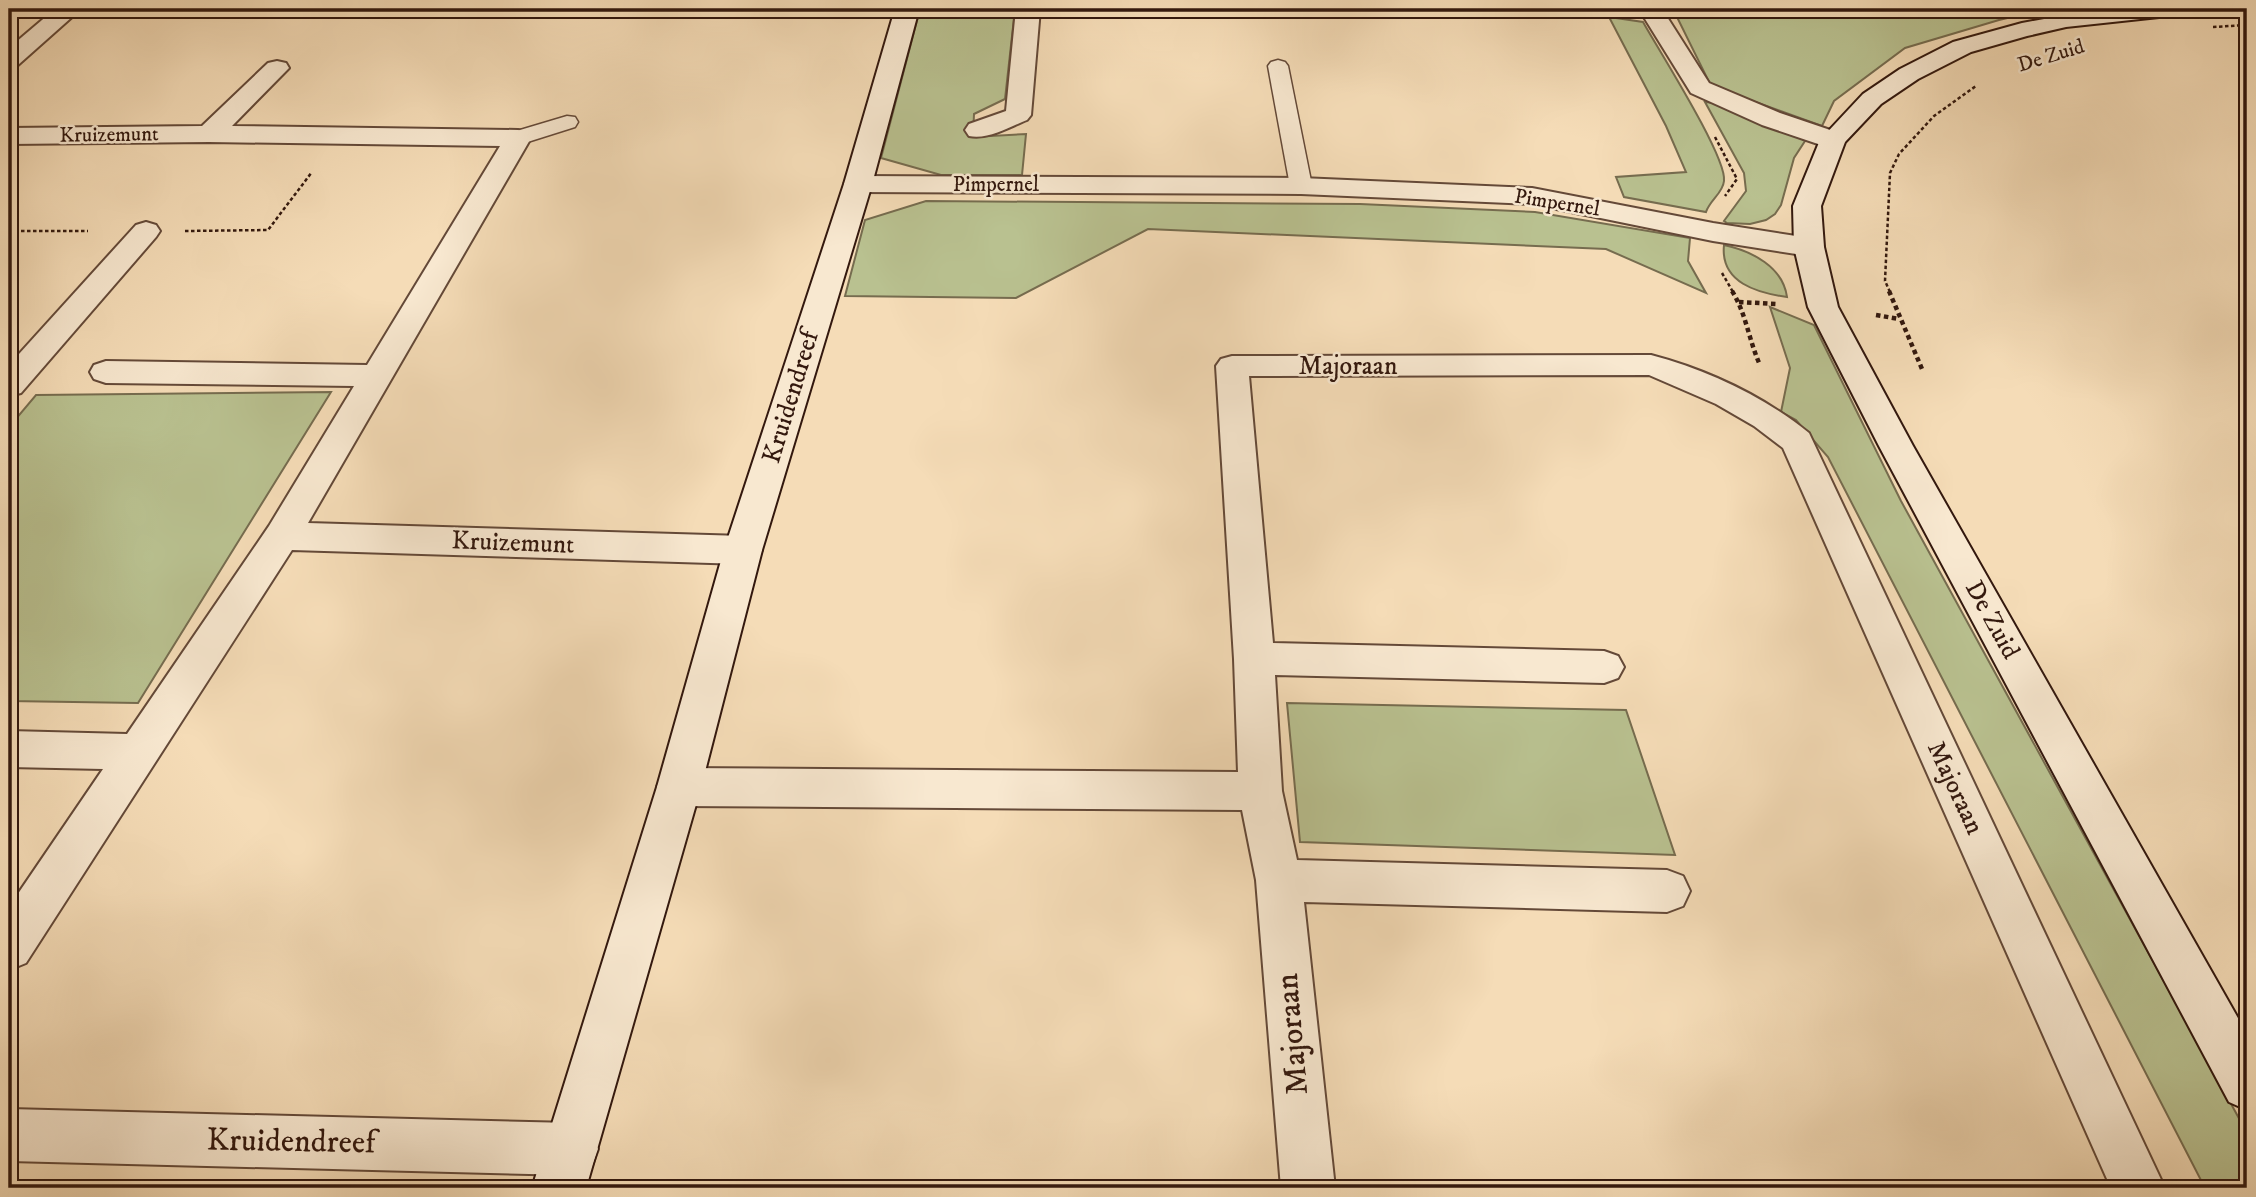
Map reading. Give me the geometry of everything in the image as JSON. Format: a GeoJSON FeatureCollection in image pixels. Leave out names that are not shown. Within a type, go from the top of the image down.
{"type":"FeatureCollection","features":[{"type":"Feature","properties":{"kind":"street"},"geometry":{"type":"LineString","coordinates":[[9,60],[69,9]]}},
{"type":"Feature","properties":{"kind":"street","name":"Kruidendreef"},"geometry":{"type":"LineString","coordinates":[[9,1135],[566,1169],[680,787],[743,550],[858,184],[907,9]]}},
{"type":"Feature","properties":{"kind":"street"},"geometry":{"type":"LineString","coordinates":[[978,130],[1018,115],[1028,9]]}},
{"type":"Feature","properties":{"kind":"street","name":"De Zuid"},"geometry":{"type":"LineString","coordinates":[[2179,9],[2141,10],[2066,20],[1962,47],[1909,74],[1872,99],[1833,140],[1807,206],[1809,247],[1823,307],[1903,458],[2247,1084]]}},
{"type":"Feature","properties":{"kind":"street"},"geometry":{"type":"LineString","coordinates":[[1654,14],[1700,88],[1771,119],[1833,140]]}},
{"type":"Feature","properties":{"kind":"street"},"geometry":{"type":"LineString","coordinates":[[209,134],[277,68]]}},
{"type":"Feature","properties":{"kind":"street","name":"Kruizemunt"},"geometry":{"type":"LineString","coordinates":[[9,136],[209,134],[518,138]]}},
{"type":"Feature","properties":{"kind":"street"},"geometry":{"type":"LineString","coordinates":[[9,947],[282,536],[518,138]]}},
{"type":"Feature","properties":{"kind":"street","name":"Pimpernel"},"geometry":{"type":"LineString","coordinates":[[858,184],[1301,186],[1532,196],[1713,232],[1809,247]]}},
{"type":"Feature","properties":{"kind":"street"},"geometry":{"type":"LineString","coordinates":[[9,385],[146,231]]}},
{"type":"Feature","properties":{"kind":"street","name":"Majoraan"},"geometry":{"type":"LineString","coordinates":[[1308,1188],[1279,880],[1260,792],[1254,659],[1232,366],[1651,365],[1680,373],[1781,427],[1797,441],[2138,1188]]}},
{"type":"Feature","properties":{"kind":"street"},"geometry":{"type":"LineString","coordinates":[[106,372],[379,376]]}},
{"type":"Feature","properties":{"kind":"street","name":"Kruizemunt"},"geometry":{"type":"LineString","coordinates":[[282,536],[743,550]]}},
{"type":"Feature","properties":{"kind":"street"},"geometry":{"type":"LineString","coordinates":[[1254,659],[1604,667]]}},
{"type":"Feature","properties":{"kind":"street"},"geometry":{"type":"LineString","coordinates":[[9,749],[137,752]]}},
{"type":"Feature","properties":{"kind":"street"},"geometry":{"type":"LineString","coordinates":[[680,787],[1260,792]]}},
{"type":"Feature","properties":{"kind":"street"},"geometry":{"type":"LineString","coordinates":[[1279,880],[1667,891]]}},
{"type":"Feature","properties":{"kind":"lane"},"geometry":{"type":"LineString","coordinates":[[1278,66],[1301,186]]}},
{"type":"Feature","properties":{"kind":"lane","name":"Kruizemunt"},"geometry":{"type":"LineString","coordinates":[[518,138],[567,122]]}},
{"type":"Feature","properties":{"kind":"path"},"geometry":{"type":"LineString","coordinates":[[2209,27],[2247,25]]}},
{"type":"Feature","properties":{"kind":"path","name":"De Zuid"},"geometry":{"type":"LineString","coordinates":[[1922,369],[1885,281],[1890,173],[1899,154],[1934,116],[1983,81]]}},
{"type":"Feature","properties":{"kind":"path"},"geometry":{"type":"LineString","coordinates":[[1700,88],[1698,105],[1737,179],[1716,208],[1713,232],[1715,262],[1739,302],[1749,341],[1769,384],[1748,409]]}},
{"type":"Feature","properties":{"kind":"path"},"geometry":{"type":"LineString","coordinates":[[9,231],[268,230],[342,135]]}},
{"type":"Feature","properties":{"kind":"green space"},"geometry":{"type":"Polygon","coordinates":[[[920,9],[1015,9],[1005,99],[974,114],[973,137],[1026,134],[1022,175],[941,175],[881,158],[920,9]]]}},
{"type":"Feature","properties":{"kind":"green space"},"geometry":{"type":"Polygon","coordinates":[[[1673,9],[2046,9],[1905,48],[1834,101],[1822,126],[1711,86],[1673,9]]]}},
{"type":"Feature","properties":{"kind":"green space"},"geometry":{"type":"Polygon","coordinates":[[[1609,17],[1643,22],[1704,127],[1722,168],[1724,181],[1706,212],[1624,197],[1616,177],[1686,172],[1666,126],[1609,17]]]}},
{"type":"Feature","properties":{"kind":"green space"},"geometry":{"type":"Polygon","coordinates":[[[1705,102],[1731,106],[1757,115],[1805,141],[1794,158],[1781,205],[1775,214],[1766,220],[1750,224],[1724,221],[1746,191],[1744,173],[1705,102]]]}},
{"type":"Feature","properties":{"kind":"green space"},"geometry":{"type":"Polygon","coordinates":[[[926,201],[1360,204],[1535,212],[1690,238],[1688,261],[1706,293],[1606,249],[1148,229],[1016,298],[845,296],[865,220],[926,201]]]}},
{"type":"Feature","properties":{"kind":"green space"},"geometry":{"type":"Polygon","coordinates":[[[1724,245],[1745,251],[1773,269],[1784,286],[1787,297],[1764,293],[1743,284],[1728,269],[1724,258],[1724,245]]]}},
{"type":"Feature","properties":{"kind":"green space"},"geometry":{"type":"Polygon","coordinates":[[[1770,307],[1814,325],[1901,501],[2247,1133],[2247,1188],[2205,1188],[1828,457],[1796,420],[1781,412],[1790,368],[1770,307]]]}},
{"type":"Feature","properties":{"kind":"green space"},"geometry":{"type":"Polygon","coordinates":[[[331,392],[138,703],[9,701],[9,427],[36,395],[331,392]]]}},
{"type":"Feature","properties":{"kind":"green space"},"geometry":{"type":"Polygon","coordinates":[[[1287,703],[1626,710],[1675,855],[1300,842],[1287,703]]]}}]}
